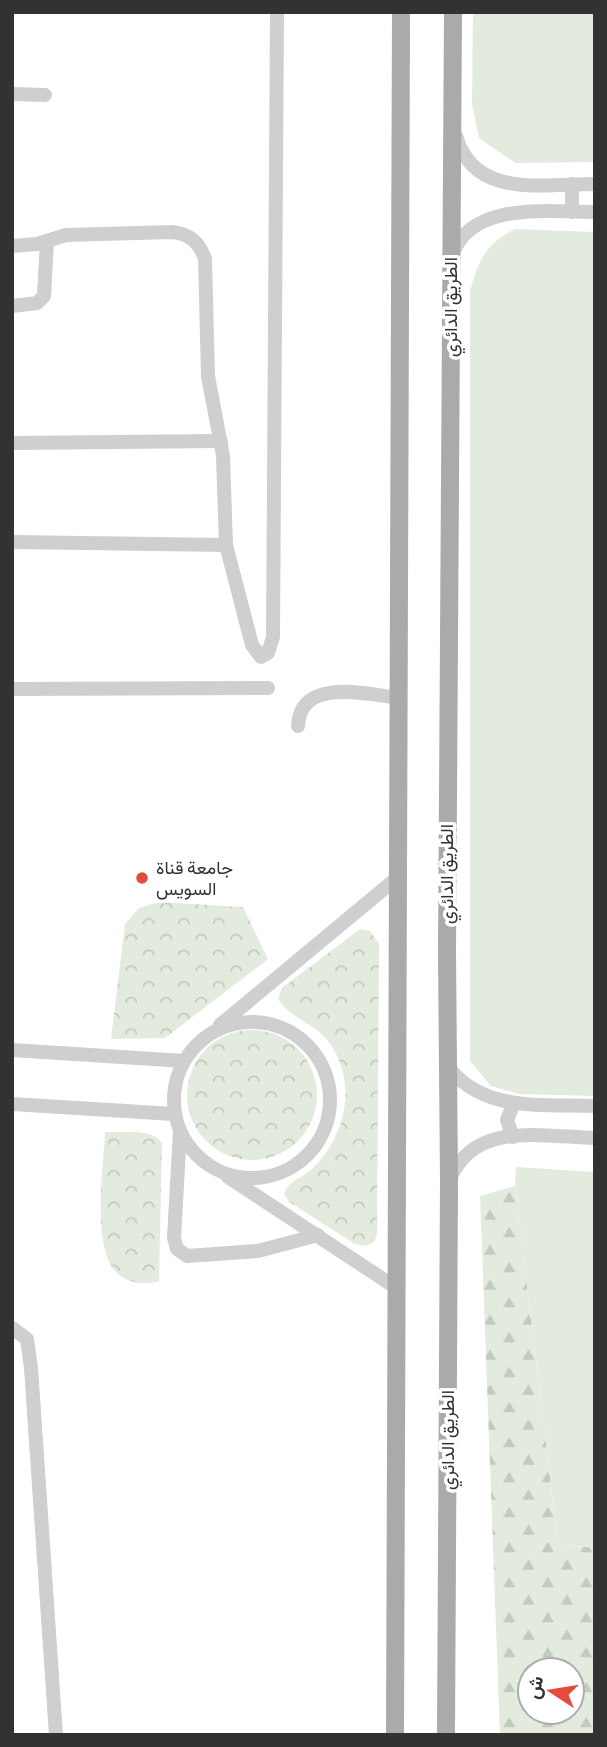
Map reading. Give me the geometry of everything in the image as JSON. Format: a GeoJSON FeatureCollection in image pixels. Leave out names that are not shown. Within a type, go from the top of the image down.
{"type":"FeatureCollection","features":[{"type":"Feature","properties":{"kind":"main road"},"geometry":{"type":"LineString","coordinates":[[395,1735],[401,12]]}},
{"type":"Feature","properties":{"kind":"main road","name":"الطريق الدائري"},"geometry":{"type":"LineString","coordinates":[[446,1735],[449,1181],[446,1064],[453,12]]}},
{"type":"Feature","properties":{"kind":"street"},"geometry":{"type":"LineString","coordinates":[[12,246],[66,235],[172,232],[194,239],[205,259],[208,376],[221,441],[226,545],[252,645],[261,657],[268,653],[273,637],[278,12]]}},
{"type":"Feature","properties":{"kind":"street"},"geometry":{"type":"LineString","coordinates":[[12,94],[45,94]]}},
{"type":"Feature","properties":{"kind":"street"},"geometry":{"type":"LineString","coordinates":[[453,126],[465,160],[488,178],[516,184],[595,184]]}},
{"type":"Feature","properties":{"kind":"street"},"geometry":{"type":"LineString","coordinates":[[572,184],[572,212]]}},
{"type":"Feature","properties":{"kind":"street"},"geometry":{"type":"LineString","coordinates":[[452,258],[458,241],[468,229],[490,219],[513,214],[595,212]]}},
{"type":"Feature","properties":{"kind":"street"},"geometry":{"type":"LineString","coordinates":[[12,306],[37,303],[44,296],[47,241]]}},
{"type":"Feature","properties":{"kind":"street"},"geometry":{"type":"LineString","coordinates":[[12,443],[221,441]]}},
{"type":"Feature","properties":{"kind":"street"},"geometry":{"type":"LineString","coordinates":[[12,542],[226,545]]}},
{"type":"Feature","properties":{"kind":"street"},"geometry":{"type":"LineString","coordinates":[[12,689],[268,688]]}},
{"type":"Feature","properties":{"kind":"street"},"geometry":{"type":"LineString","coordinates":[[298,726],[299,714],[305,703],[315,696],[351,693],[398,698]]}},
{"type":"Feature","properties":{"kind":"street"},"geometry":{"type":"LineString","coordinates":[[395,1287],[212,1167],[189,1146],[174,1114],[176,1080],[184,1061],[196,1045],[397,878]]}},
{"type":"Feature","properties":{"kind":"street"},"geometry":{"type":"LineString","coordinates":[[212,1032],[232,1024],[252,1021],[272,1024],[291,1032],[307,1044],[321,1062],[328,1083],[330,1105],[325,1127],[315,1146],[298,1162],[278,1173],[256,1178],[233,1176],[212,1167]]}},
{"type":"Feature","properties":{"kind":"street"},"geometry":{"type":"LineString","coordinates":[[12,1050],[184,1061]]}},
{"type":"Feature","properties":{"kind":"street"},"geometry":{"type":"LineString","coordinates":[[446,1064],[475,1093],[514,1103],[595,1106]]}},
{"type":"Feature","properties":{"kind":"street"},"geometry":{"type":"LineString","coordinates":[[513,1137],[507,1120],[514,1103]]}},
{"type":"Feature","properties":{"kind":"street"},"geometry":{"type":"LineString","coordinates":[[12,1104],[174,1114]]}},
{"type":"Feature","properties":{"kind":"street"},"geometry":{"type":"LineString","coordinates":[[180,1129],[174,1238],[177,1249],[187,1256],[258,1251],[317,1235]]}},
{"type":"Feature","properties":{"kind":"street"},"geometry":{"type":"LineString","coordinates":[[449,1181],[456,1165],[480,1142],[496,1137],[595,1138]]}},
{"type":"Feature","properties":{"kind":"street"},"geometry":{"type":"LineString","coordinates":[[12,1328],[27,1339],[57,1735]]}},
{"type":"Feature","properties":{"kind":"green space"},"geometry":{"type":"Polygon","coordinates":[[[473,12],[595,12],[595,162],[515,163],[479,138],[472,104],[473,12]]]}},
{"type":"Feature","properties":{"kind":"green space"},"geometry":{"type":"Polygon","coordinates":[[[515,229],[595,232],[595,1096],[519,1094],[491,1086],[470,1061],[470,291],[477,270],[490,247],[515,229]]]}},
{"type":"Feature","properties":{"kind":"green space"},"geometry":{"type":"Polygon","coordinates":[[[159,902],[243,907],[268,959],[165,1038],[111,1039],[125,924],[139,908],[159,902]]]}},
{"type":"Feature","properties":{"kind":"green space"},"geometry":{"type":"Polygon","coordinates":[[[360,929],[370,931],[379,944],[377,1235],[374,1242],[366,1246],[355,1244],[289,1202],[284,1194],[292,1183],[311,1170],[333,1142],[344,1108],[345,1091],[338,1057],[328,1041],[289,1011],[278,999],[282,988],[360,929]]]}},
{"type":"Feature","properties":{"kind":"green space"},"geometry":{"type":"Polygon","coordinates":[[[252,1030],[277,1035],[298,1049],[312,1070],[317,1095],[312,1120],[298,1141],[277,1155],[252,1160],[227,1155],[206,1141],[192,1120],[187,1095],[192,1070],[206,1049],[227,1035],[252,1030]]]}},
{"type":"Feature","properties":{"kind":"green space"},"geometry":{"type":"Polygon","coordinates":[[[105,1132],[144,1133],[162,1143],[159,1282],[127,1280],[112,1266],[105,1251],[101,1188],[105,1132]]]}},
{"type":"Feature","properties":{"kind":"green space"},"geometry":{"type":"Polygon","coordinates":[[[516,1167],[595,1172],[595,1548],[558,1544],[515,1186],[516,1167]]]}},
{"type":"Feature","properties":{"kind":"green space"},"geometry":{"type":"Polygon","coordinates":[[[515,1186],[558,1544],[595,1548],[595,1735],[500,1735],[480,1196],[515,1186]]]}},
{"type":"Feature","properties":{"kind":"place","name":"جامعة قناة السويس"},"geometry":{"type":"Point","coordinates":[142,878]}}]}
